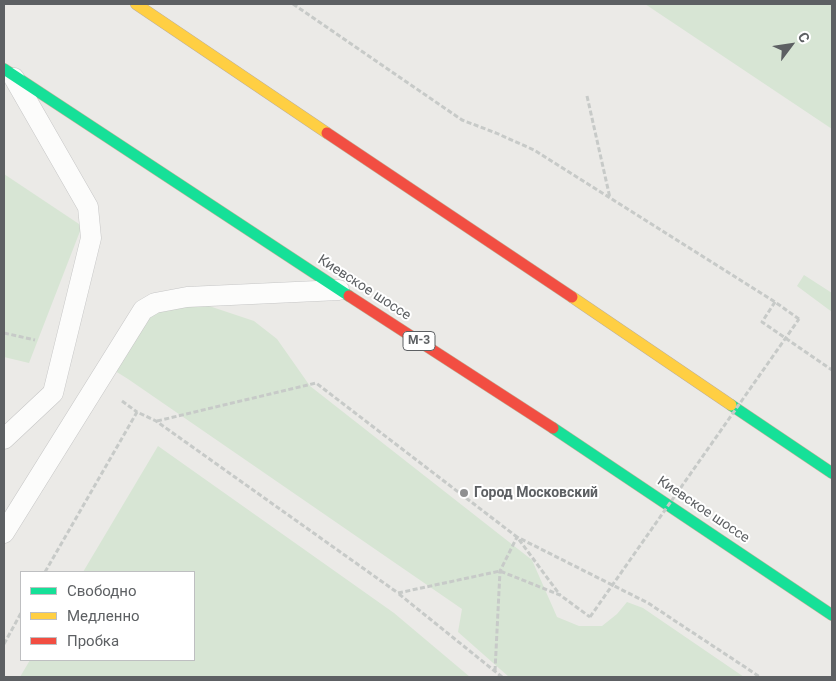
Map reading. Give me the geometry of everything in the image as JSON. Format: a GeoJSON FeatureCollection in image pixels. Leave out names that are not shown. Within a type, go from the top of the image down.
{"type":"FeatureCollection","features":[{"type":"Feature","properties":{"kind":"highway"},"geometry":{"type":"LineString","coordinates":[[136,4],[832,473]]}},
{"type":"Feature","properties":{"kind":"highway","name":"Киевское шоссе"},"geometry":{"type":"LineString","coordinates":[[8,73],[537,417],[832,615]]}},
{"type":"Feature","properties":{"kind":"lane"},"geometry":{"type":"LineString","coordinates":[[4,439],[53,393],[92,238],[88,207],[8,73]]}},
{"type":"Feature","properties":{"kind":"lane"},"geometry":{"type":"LineString","coordinates":[[4,533],[143,310],[156,303],[187,297],[339,290]]}},
{"type":"Feature","properties":{"kind":"path"},"geometry":{"type":"LineString","coordinates":[[293,4],[462,120],[534,150],[776,302],[799,319],[590,617],[560,595],[500,571],[398,594]]}},
{"type":"Feature","properties":{"kind":"path"},"geometry":{"type":"LineString","coordinates":[[587,96],[610,198]]}},
{"type":"Feature","properties":{"kind":"path"},"geometry":{"type":"LineString","coordinates":[[776,302],[762,322],[832,370]]}},
{"type":"Feature","properties":{"kind":"path"},"geometry":{"type":"LineString","coordinates":[[156,421],[316,383],[517,537],[648,603],[760,677]]}},
{"type":"Feature","properties":{"kind":"path"},"geometry":{"type":"LineString","coordinates":[[46,571],[137,412],[156,421],[398,594],[502,677]]}},
{"type":"Feature","properties":{"kind":"path"},"geometry":{"type":"LineString","coordinates":[[517,537],[560,595]]}},
{"type":"Feature","properties":{"kind":"path"},"geometry":{"type":"LineString","coordinates":[[495,671],[500,571],[517,537]]}},
{"type":"Feature","properties":{"kind":"path"},"geometry":{"type":"LineString","coordinates":[[4,644],[20,615]]}},
{"type":"Feature","properties":{"kind":"green space"},"geometry":{"type":"Polygon","coordinates":[[[645,4],[832,4],[832,129],[645,4]]]}},
{"type":"Feature","properties":{"kind":"green space"},"geometry":{"type":"Polygon","coordinates":[[[4,174],[82,226],[29,363],[4,357],[4,174]]]}},
{"type":"Feature","properties":{"kind":"green space"},"geometry":{"type":"Polygon","coordinates":[[[804,275],[832,293],[832,312],[797,286],[804,275]]]}},
{"type":"Feature","properties":{"kind":"green space"},"geometry":{"type":"Polygon","coordinates":[[[181,305],[206,305],[254,321],[277,339],[310,386],[532,560],[557,617],[579,626],[602,626],[617,614],[627,602],[643,608],[744,677],[509,677],[458,632],[462,609],[112,369],[143,320],[157,311],[181,305]]]}},
{"type":"Feature","properties":{"kind":"green space"},"geometry":{"type":"Polygon","coordinates":[[[158,446],[394,613],[470,677],[20,677],[29,661],[195,661],[195,571],[84,571],[158,446]]]}},
{"type":"Feature","properties":{"kind":"traffic: fast"},"geometry":{"type":"LineString","coordinates":[[4,69],[349,296]]}},
{"type":"Feature","properties":{"kind":"traffic: fast"},"geometry":{"type":"LineString","coordinates":[[731,405],[832,473]]}},
{"type":"Feature","properties":{"kind":"traffic: fast"},"geometry":{"type":"LineString","coordinates":[[553,428],[832,615]]}},
{"type":"Feature","properties":{"kind":"traffic: slow"},"geometry":{"type":"LineString","coordinates":[[136,4],[327,133]]}},
{"type":"Feature","properties":{"kind":"traffic: slow"},"geometry":{"type":"LineString","coordinates":[[572,297],[731,405]]}},
{"type":"Feature","properties":{"kind":"traffic: jam"},"geometry":{"type":"LineString","coordinates":[[327,133],[572,297]]}},
{"type":"Feature","properties":{"kind":"traffic: jam"},"geometry":{"type":"LineString","coordinates":[[349,296],[553,428]]}},
{"type":"Feature","properties":{"kind":"place","name":"Город Московский"},"geometry":{"type":"Point","coordinates":[464,493]}}]}
